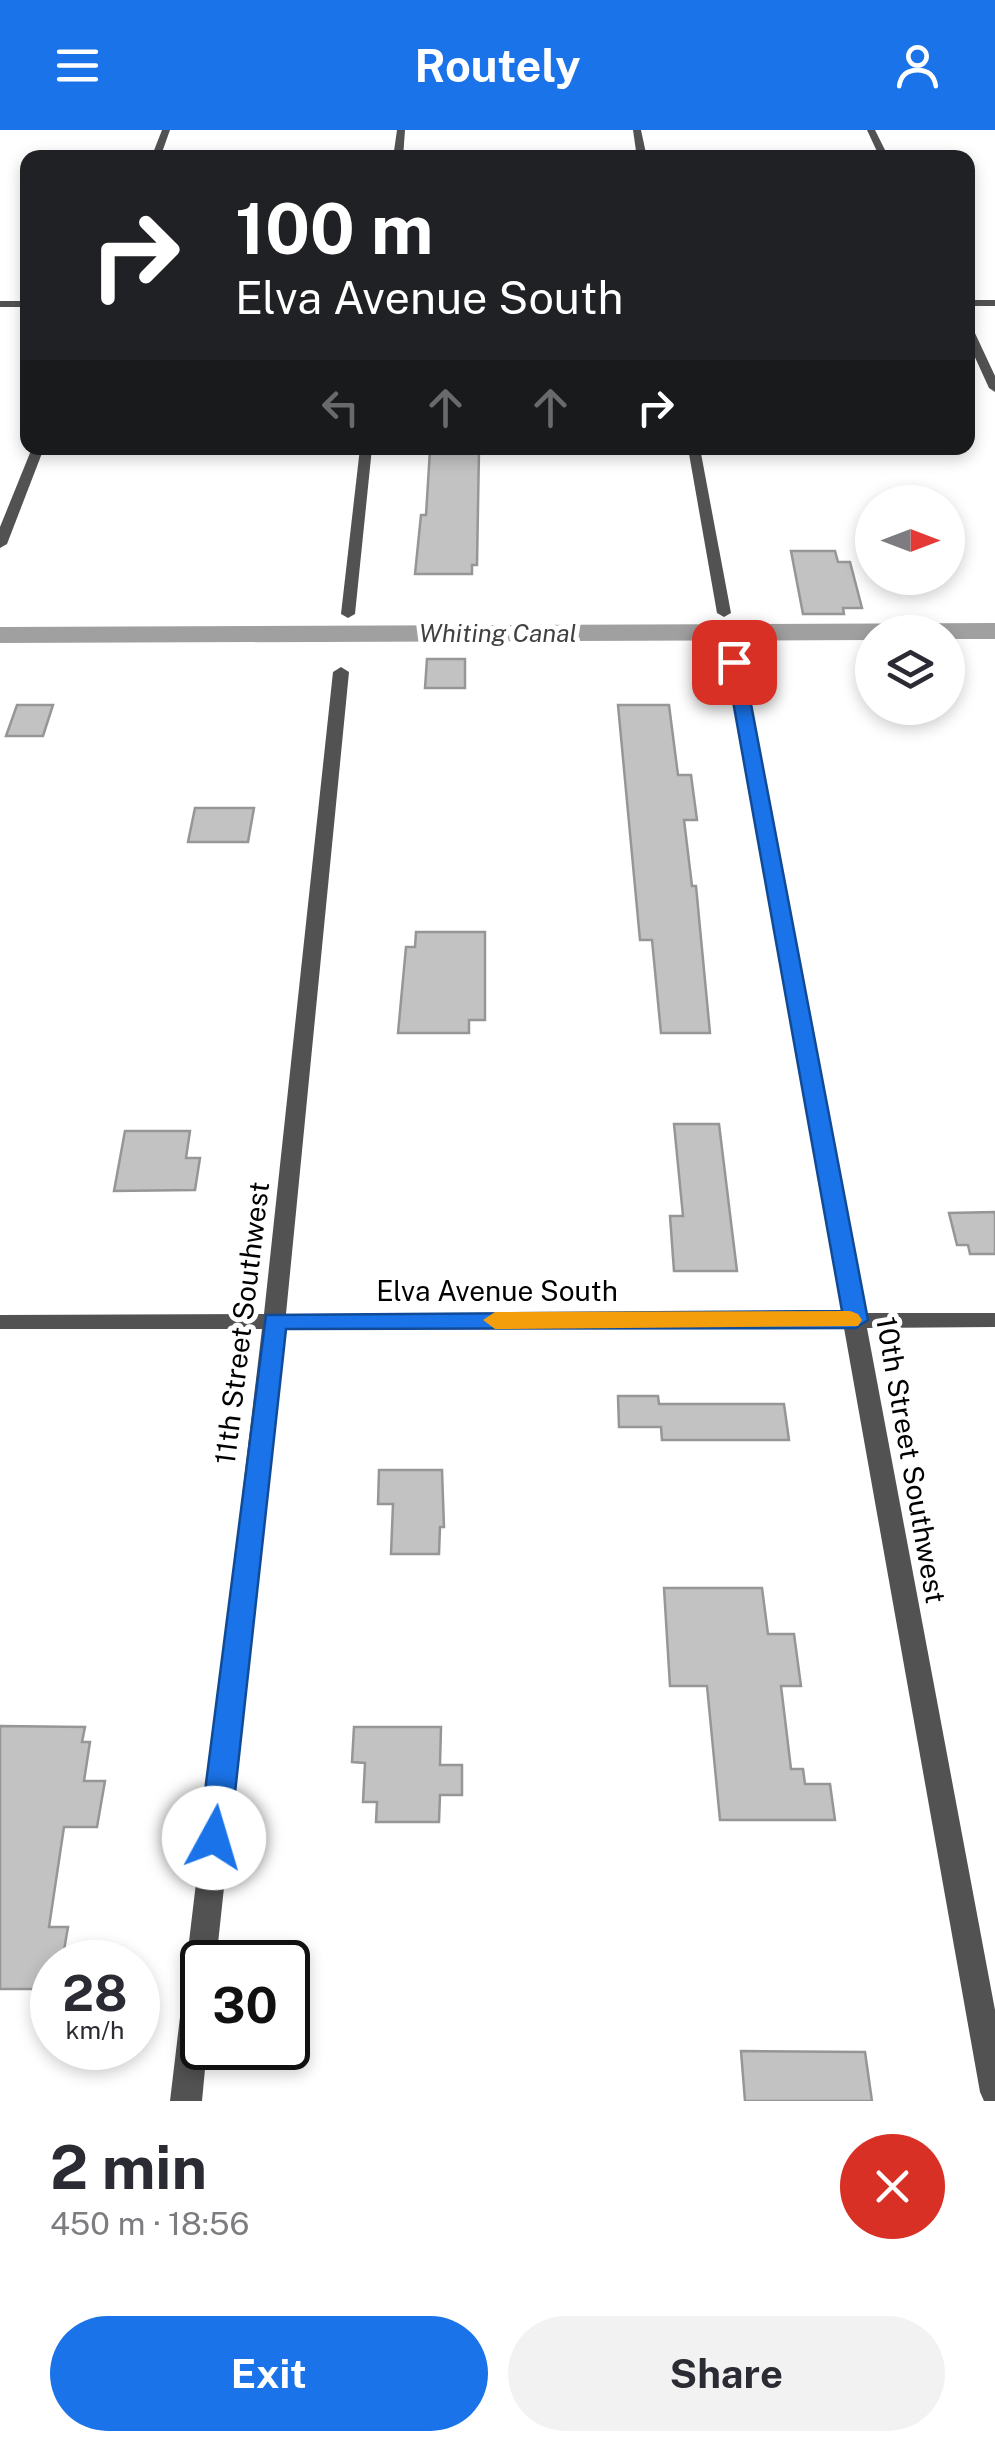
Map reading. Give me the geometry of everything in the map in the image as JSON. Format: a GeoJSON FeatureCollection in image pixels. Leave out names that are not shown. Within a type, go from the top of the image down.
{"type":"FeatureCollection","features":[{"type":"Feature","properties":{"kind":"street"},"geometry":{"type":"LineString","coordinates":[[975,346],[995,388]]}},
{"type":"Feature","properties":{"kind":"street"},"geometry":{"type":"LineString","coordinates":[[0,544],[35,455]]}},
{"type":"Feature","properties":{"kind":"street"},"geometry":{"type":"LineString","coordinates":[[348,614],[365,455]]}},
{"type":"Feature","properties":{"kind":"street"},"geometry":{"type":"LineString","coordinates":[[695,455],[724,613]]}},
{"type":"Feature","properties":{"kind":"street","name":"10th Street Southwest"},"geometry":{"type":"LineString","coordinates":[[734,662],[995,2092]]}},
{"type":"Feature","properties":{"kind":"street","name":"11th Street Southwest"},"geometry":{"type":"LineString","coordinates":[[186,2101],[274,1321],[341,672]]}},
{"type":"Feature","properties":{"kind":"street","name":"Elva Avenue South"},"geometry":{"type":"LineString","coordinates":[[0,1322],[995,1320]]}},
{"type":"Feature","properties":{"kind":"building"},"geometry":{"type":"Polygon","coordinates":[[[430,455],[479,455],[477,565],[472,565],[472,574],[415,574],[421,515],[426,515],[430,455]]]}},
{"type":"Feature","properties":{"kind":"building"},"geometry":{"type":"Polygon","coordinates":[[[791,551],[835,551],[838,562],[850,562],[855,595],[859,595],[862,608],[843,608],[844,614],[803,614],[791,551]]]}},
{"type":"Feature","properties":{"kind":"building"},"geometry":{"type":"Polygon","coordinates":[[[427,659],[465,659],[465,688],[425,688],[427,659]]]}},
{"type":"Feature","properties":{"kind":"building"},"geometry":{"type":"Polygon","coordinates":[[[17,705],[53,705],[43,736],[6,736],[17,705]]]}},
{"type":"Feature","properties":{"kind":"building"},"geometry":{"type":"Polygon","coordinates":[[[618,705],[669,705],[678,775],[691,775],[697,820],[684,820],[692,886],[696,886],[710,1033],[661,1033],[652,940],[640,940],[618,705]]]}},
{"type":"Feature","properties":{"kind":"building"},"geometry":{"type":"Polygon","coordinates":[[[195,808],[254,808],[248,842],[188,842],[195,808]]]}},
{"type":"Feature","properties":{"kind":"building"},"geometry":{"type":"Polygon","coordinates":[[[416,932],[485,932],[485,1020],[469,1020],[469,1033],[398,1033],[406,947],[415,947],[416,932]]]}},
{"type":"Feature","properties":{"kind":"building"},"geometry":{"type":"Polygon","coordinates":[[[674,1124],[719,1124],[737,1271],[674,1271],[670,1216],[683,1216],[674,1124]]]}},
{"type":"Feature","properties":{"kind":"building"},"geometry":{"type":"Polygon","coordinates":[[[125,1131],[190,1131],[186,1158],[200,1158],[195,1190],[114,1191],[125,1131]]]}},
{"type":"Feature","properties":{"kind":"building"},"geometry":{"type":"Polygon","coordinates":[[[995,1212],[995,1254],[970,1254],[968,1245],[957,1245],[949,1213],[995,1212]]]}},
{"type":"Feature","properties":{"kind":"building"},"geometry":{"type":"Polygon","coordinates":[[[618,1396],[658,1396],[659,1404],[784,1404],[789,1440],[662,1440],[661,1427],[619,1427],[618,1396]]]}},
{"type":"Feature","properties":{"kind":"building"},"geometry":{"type":"Polygon","coordinates":[[[379,1470],[442,1470],[444,1527],[440,1527],[439,1554],[391,1554],[393,1504],[378,1504],[379,1470]]]}},
{"type":"Feature","properties":{"kind":"building"},"geometry":{"type":"Polygon","coordinates":[[[664,1588],[762,1588],[768,1634],[794,1634],[801,1686],[781,1686],[791,1769],[803,1769],[805,1784],[830,1784],[835,1820],[720,1820],[707,1686],[670,1686],[664,1588]]]}},
{"type":"Feature","properties":{"kind":"building"},"geometry":{"type":"Polygon","coordinates":[[[0,1726],[85,1727],[82,1742],[90,1742],[84,1781],[105,1781],[97,1827],[64,1827],[49,1927],[68,1927],[66,1940],[30,1940],[30,1989],[0,1989],[0,1726]]]}},
{"type":"Feature","properties":{"kind":"building"},"geometry":{"type":"Polygon","coordinates":[[[354,1727],[441,1727],[440,1765],[462,1765],[462,1795],[440,1795],[439,1822],[376,1822],[377,1802],[363,1802],[365,1763],[352,1762],[354,1727]]]}},
{"type":"Feature","properties":{"kind":"building"},"geometry":{"type":"Polygon","coordinates":[[[741,2051],[865,2052],[872,2101],[745,2101],[741,2051]]]}},
{"type":"Feature","properties":{"kind":"waterway","name":"Whiting Canal"},"geometry":{"type":"LineString","coordinates":[[0,635],[995,631]]}},
{"type":"Feature","properties":{"kind":"slow traffic"},"geometry":{"type":"LineString","coordinates":[[495,1320],[850,1320]]}},
{"type":"Feature","properties":{"kind":"route"},"geometry":{"type":"LineString","coordinates":[[214,1838],[274,1321],[856,1320],[734,662]]}}]}
